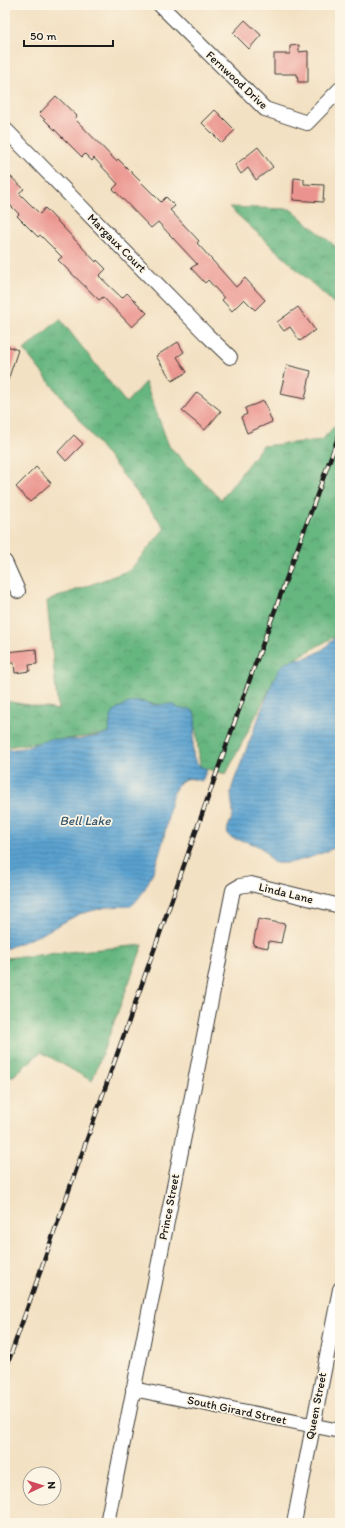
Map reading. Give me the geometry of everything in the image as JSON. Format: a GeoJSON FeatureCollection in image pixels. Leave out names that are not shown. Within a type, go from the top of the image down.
{"type":"FeatureCollection","features":[{"type":"Feature","properties":{"kind":"street","name":"Fernwood Drive"},"geometry":{"type":"LineString","coordinates":[[160,5],[265,109],[307,123],[340,89]]}},
{"type":"Feature","properties":{"kind":"street","name":"Margaux Court"},"geometry":{"type":"LineString","coordinates":[[5,129],[230,357]]}},
{"type":"Feature","properties":{"kind":"street"},"geometry":{"type":"LineString","coordinates":[[5,562],[18,591]]}},
{"type":"Feature","properties":{"kind":"street","name":"Linda Lane"},"geometry":{"type":"LineString","coordinates":[[233,890],[240,886],[251,884],[340,906]]}},
{"type":"Feature","properties":{"kind":"street","name":"Prince Street"},"geometry":{"type":"LineString","coordinates":[[107,1523],[233,890]]}},
{"type":"Feature","properties":{"kind":"street","name":"Queen Street"},"geometry":{"type":"LineString","coordinates":[[294,1523],[340,1289]]}},
{"type":"Feature","properties":{"kind":"street","name":"South Girard Street"},"geometry":{"type":"LineString","coordinates":[[133,1389],[340,1431]]}},
{"type":"Feature","properties":{"kind":"green space"},"geometry":{"type":"Polygon","coordinates":[[[229,207],[290,209],[340,250],[340,309],[229,207]]]}},
{"type":"Feature","properties":{"kind":"green space"},"geometry":{"type":"Polygon","coordinates":[[[60,319],[126,403],[145,382],[169,446],[221,500],[262,446],[322,440],[340,420],[340,627],[337,635],[281,667],[226,774],[200,767],[194,712],[138,701],[107,734],[5,747],[5,701],[58,710],[47,601],[130,570],[165,528],[24,350],[60,319]]]}},
{"type":"Feature","properties":{"kind":"green space"},"geometry":{"type":"Polygon","coordinates":[[[143,945],[92,1081],[41,1052],[12,1077],[5,1075],[5,958],[143,945]]]}},
{"type":"Feature","properties":{"kind":"water"},"geometry":{"type":"Polygon","coordinates":[[[340,628],[340,845],[317,855],[297,861],[287,863],[273,862],[265,851],[259,847],[248,842],[232,838],[227,833],[233,814],[231,792],[234,781],[273,681],[280,668],[285,663],[321,651],[330,643],[340,628]]]}},
{"type":"Feature","properties":{"kind":"water","name":"Bell Lake"},"geometry":{"type":"Polygon","coordinates":[[[138,701],[155,705],[172,704],[180,709],[190,709],[194,712],[195,728],[193,753],[199,766],[207,769],[202,781],[192,779],[184,780],[174,791],[160,851],[153,872],[143,892],[131,906],[107,907],[79,914],[42,934],[5,949],[5,750],[23,748],[50,739],[78,740],[107,734],[109,732],[110,719],[115,711],[126,704],[138,701]]]}},
{"type":"Feature","properties":{"kind":"building"},"geometry":{"type":"Polygon","coordinates":[[[245,20],[261,35],[249,49],[233,33],[245,20]]]}},
{"type":"Feature","properties":{"kind":"building"},"geometry":{"type":"Polygon","coordinates":[[[299,45],[299,52],[308,51],[308,82],[298,82],[297,74],[274,74],[274,54],[290,54],[290,46],[299,45]]]}},
{"type":"Feature","properties":{"kind":"building"},"geometry":{"type":"Polygon","coordinates":[[[56,96],[77,116],[75,119],[116,161],[118,159],[161,202],[166,197],[175,206],[170,210],[199,241],[197,243],[236,287],[245,278],[265,300],[255,310],[244,299],[232,311],[222,300],[224,298],[208,280],[205,283],[191,268],[197,264],[158,222],[151,228],[113,189],[118,184],[94,158],[92,161],[85,154],[82,157],[39,114],[56,96]]]}},
{"type":"Feature","properties":{"kind":"building"},"geometry":{"type":"Polygon","coordinates":[[[215,110],[235,130],[222,143],[202,123],[215,110]]]}},
{"type":"Feature","properties":{"kind":"building"},"geometry":{"type":"Polygon","coordinates":[[[258,147],[273,167],[256,180],[248,168],[241,174],[235,165],[258,147]]]}},
{"type":"Feature","properties":{"kind":"building"},"geometry":{"type":"Polygon","coordinates":[[[10,176],[24,189],[19,193],[40,214],[45,208],[96,262],[97,260],[106,269],[99,276],[122,298],[127,293],[147,313],[132,327],[103,297],[99,300],[58,260],[62,257],[40,235],[38,237],[17,216],[19,214],[5,200],[5,181],[10,176]]]}},
{"type":"Feature","properties":{"kind":"building"},"geometry":{"type":"Polygon","coordinates":[[[294,178],[304,179],[304,184],[324,185],[323,202],[293,200],[294,178]]]}},
{"type":"Feature","properties":{"kind":"building"},"geometry":{"type":"Polygon","coordinates":[[[298,307],[315,330],[300,341],[290,327],[284,331],[277,322],[298,307]]]}},
{"type":"Feature","properties":{"kind":"building"},"geometry":{"type":"Polygon","coordinates":[[[178,342],[184,352],[177,357],[187,372],[172,381],[156,356],[178,342]]]}},
{"type":"Feature","properties":{"kind":"building"},"geometry":{"type":"Polygon","coordinates":[[[5,345],[18,350],[7,383],[5,383],[5,345]]]}},
{"type":"Feature","properties":{"kind":"building"},"geometry":{"type":"Polygon","coordinates":[[[287,365],[311,371],[305,399],[280,394],[287,365]]]}},
{"type":"Feature","properties":{"kind":"building"},"geometry":{"type":"Polygon","coordinates":[[[197,392],[221,411],[205,430],[182,411],[197,392]]]}},
{"type":"Feature","properties":{"kind":"building"},"geometry":{"type":"Polygon","coordinates":[[[264,401],[272,422],[247,433],[241,417],[247,414],[245,408],[264,401]]]}},
{"type":"Feature","properties":{"kind":"building"},"geometry":{"type":"Polygon","coordinates":[[[74,435],[83,444],[66,461],[58,452],[74,435]]]}},
{"type":"Feature","properties":{"kind":"building"},"geometry":{"type":"Polygon","coordinates":[[[36,467],[51,483],[30,502],[16,487],[36,467]]]}},
{"type":"Feature","properties":{"kind":"building"},"geometry":{"type":"Polygon","coordinates":[[[36,649],[37,664],[29,665],[30,671],[15,673],[14,663],[7,663],[6,652],[36,649]]]}},
{"type":"Feature","properties":{"kind":"building"},"geometry":{"type":"Polygon","coordinates":[[[258,919],[285,924],[281,943],[269,941],[268,948],[253,945],[258,919]]]}},
{"type":"Feature","properties":{"kind":"railway"},"geometry":{"type":"LineString","coordinates":[[5,1371],[252,673],[340,432]]}}]}
